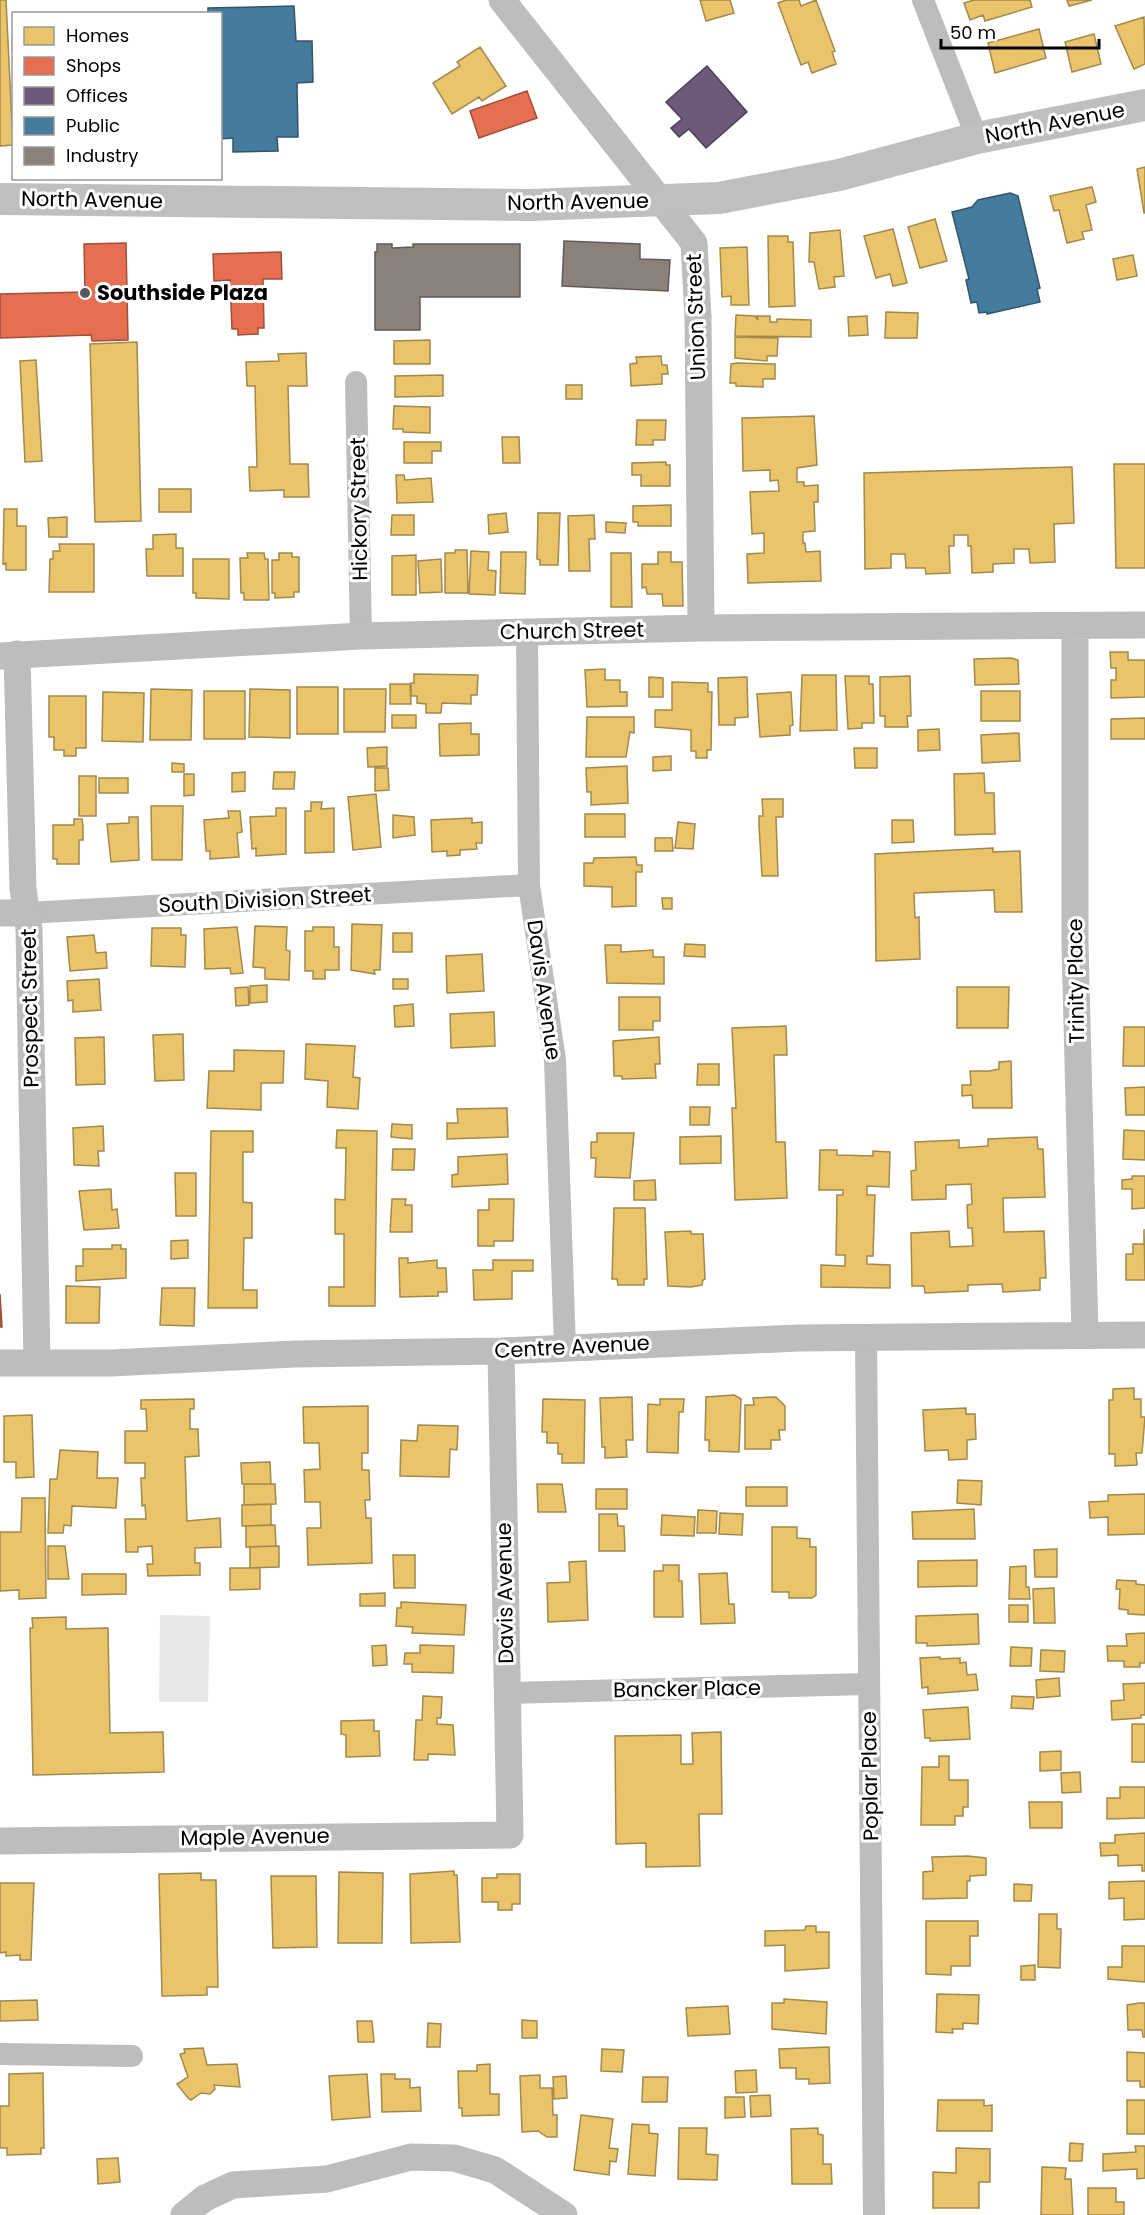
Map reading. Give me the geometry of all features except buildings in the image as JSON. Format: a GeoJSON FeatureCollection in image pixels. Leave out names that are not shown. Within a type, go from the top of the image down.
{"type":"FeatureCollection","features":[{"type":"Feature","properties":{"kind":"main road","name":"North Avenue"},"geometry":{"type":"LineString","coordinates":[[0,199],[530,205],[719,198],[840,175],[977,138],[1145,105]]}},
{"type":"Feature","properties":{"kind":"street","name":"Union Street"},"geometry":{"type":"LineString","coordinates":[[502,0],[694,243],[698,317],[701,628]]}},
{"type":"Feature","properties":{"kind":"street"},"geometry":{"type":"LineString","coordinates":[[923,0],[977,138]]}},
{"type":"Feature","properties":{"kind":"street","name":"Hickory Street"},"geometry":{"type":"LineString","coordinates":[[356,382],[362,636]]}},
{"type":"Feature","properties":{"kind":"street","name":"Church Street"},"geometry":{"type":"LineString","coordinates":[[8,655],[362,636],[701,628],[1075,628],[1145,625]]}},
{"type":"Feature","properties":{"kind":"street","name":"Trinity Place"},"geometry":{"type":"LineString","coordinates":[[1075,628],[1075,945],[1085,1334]]}},
{"type":"Feature","properties":{"kind":"street","name":"Davis Avenue"},"geometry":{"type":"LineString","coordinates":[[527,632],[529,885],[555,1060],[565,1348]]}},
{"type":"Feature","properties":{"kind":"street","name":"Prospect Street"},"geometry":{"type":"LineString","coordinates":[[8,655],[23,889],[29,929],[37,1362]]}},
{"type":"Feature","properties":{"kind":"street","name":"South Division Street"},"geometry":{"type":"LineString","coordinates":[[0,913],[529,885]]}},
{"type":"Feature","properties":{"kind":"street","name":"Centre Avenue"},"geometry":{"type":"LineString","coordinates":[[0,1363],[110,1363],[295,1354],[501,1351],[866,1337],[1145,1335]]}},
{"type":"Feature","properties":{"kind":"street","name":"Poplar Place"},"geometry":{"type":"LineString","coordinates":[[866,1337],[867,1684],[874,2215]]}},
{"type":"Feature","properties":{"kind":"street","name":"Davis Avenue"},"geometry":{"type":"LineString","coordinates":[[501,1351],[510,1835]]}},
{"type":"Feature","properties":{"kind":"street","name":"Bancker Place"},"geometry":{"type":"LineString","coordinates":[[507,1693],[867,1684]]}},
{"type":"Feature","properties":{"kind":"street","name":"Maple Avenue"},"geometry":{"type":"LineString","coordinates":[[0,1841],[510,1835]]}},
{"type":"Feature","properties":{"kind":"street"},"geometry":{"type":"LineString","coordinates":[[0,2054],[132,2056]]}},
{"type":"Feature","properties":{"kind":"street"},"geometry":{"type":"LineString","coordinates":[[184,2215],[205,2198],[233,2184],[327,2180],[411,2157],[454,2158],[495,2170],[564,2215]]}},
{"type":"Feature","properties":{"kind":"shaded area"},"geometry":{"type":"Polygon","coordinates":[[[160,1615],[210,1616],[208,1702],[159,1702],[160,1615]]]}},
{"type":"Feature","properties":{"kind":"place","name":"Southside Plaza"},"geometry":{"type":"Point","coordinates":[85,293]}}]}
